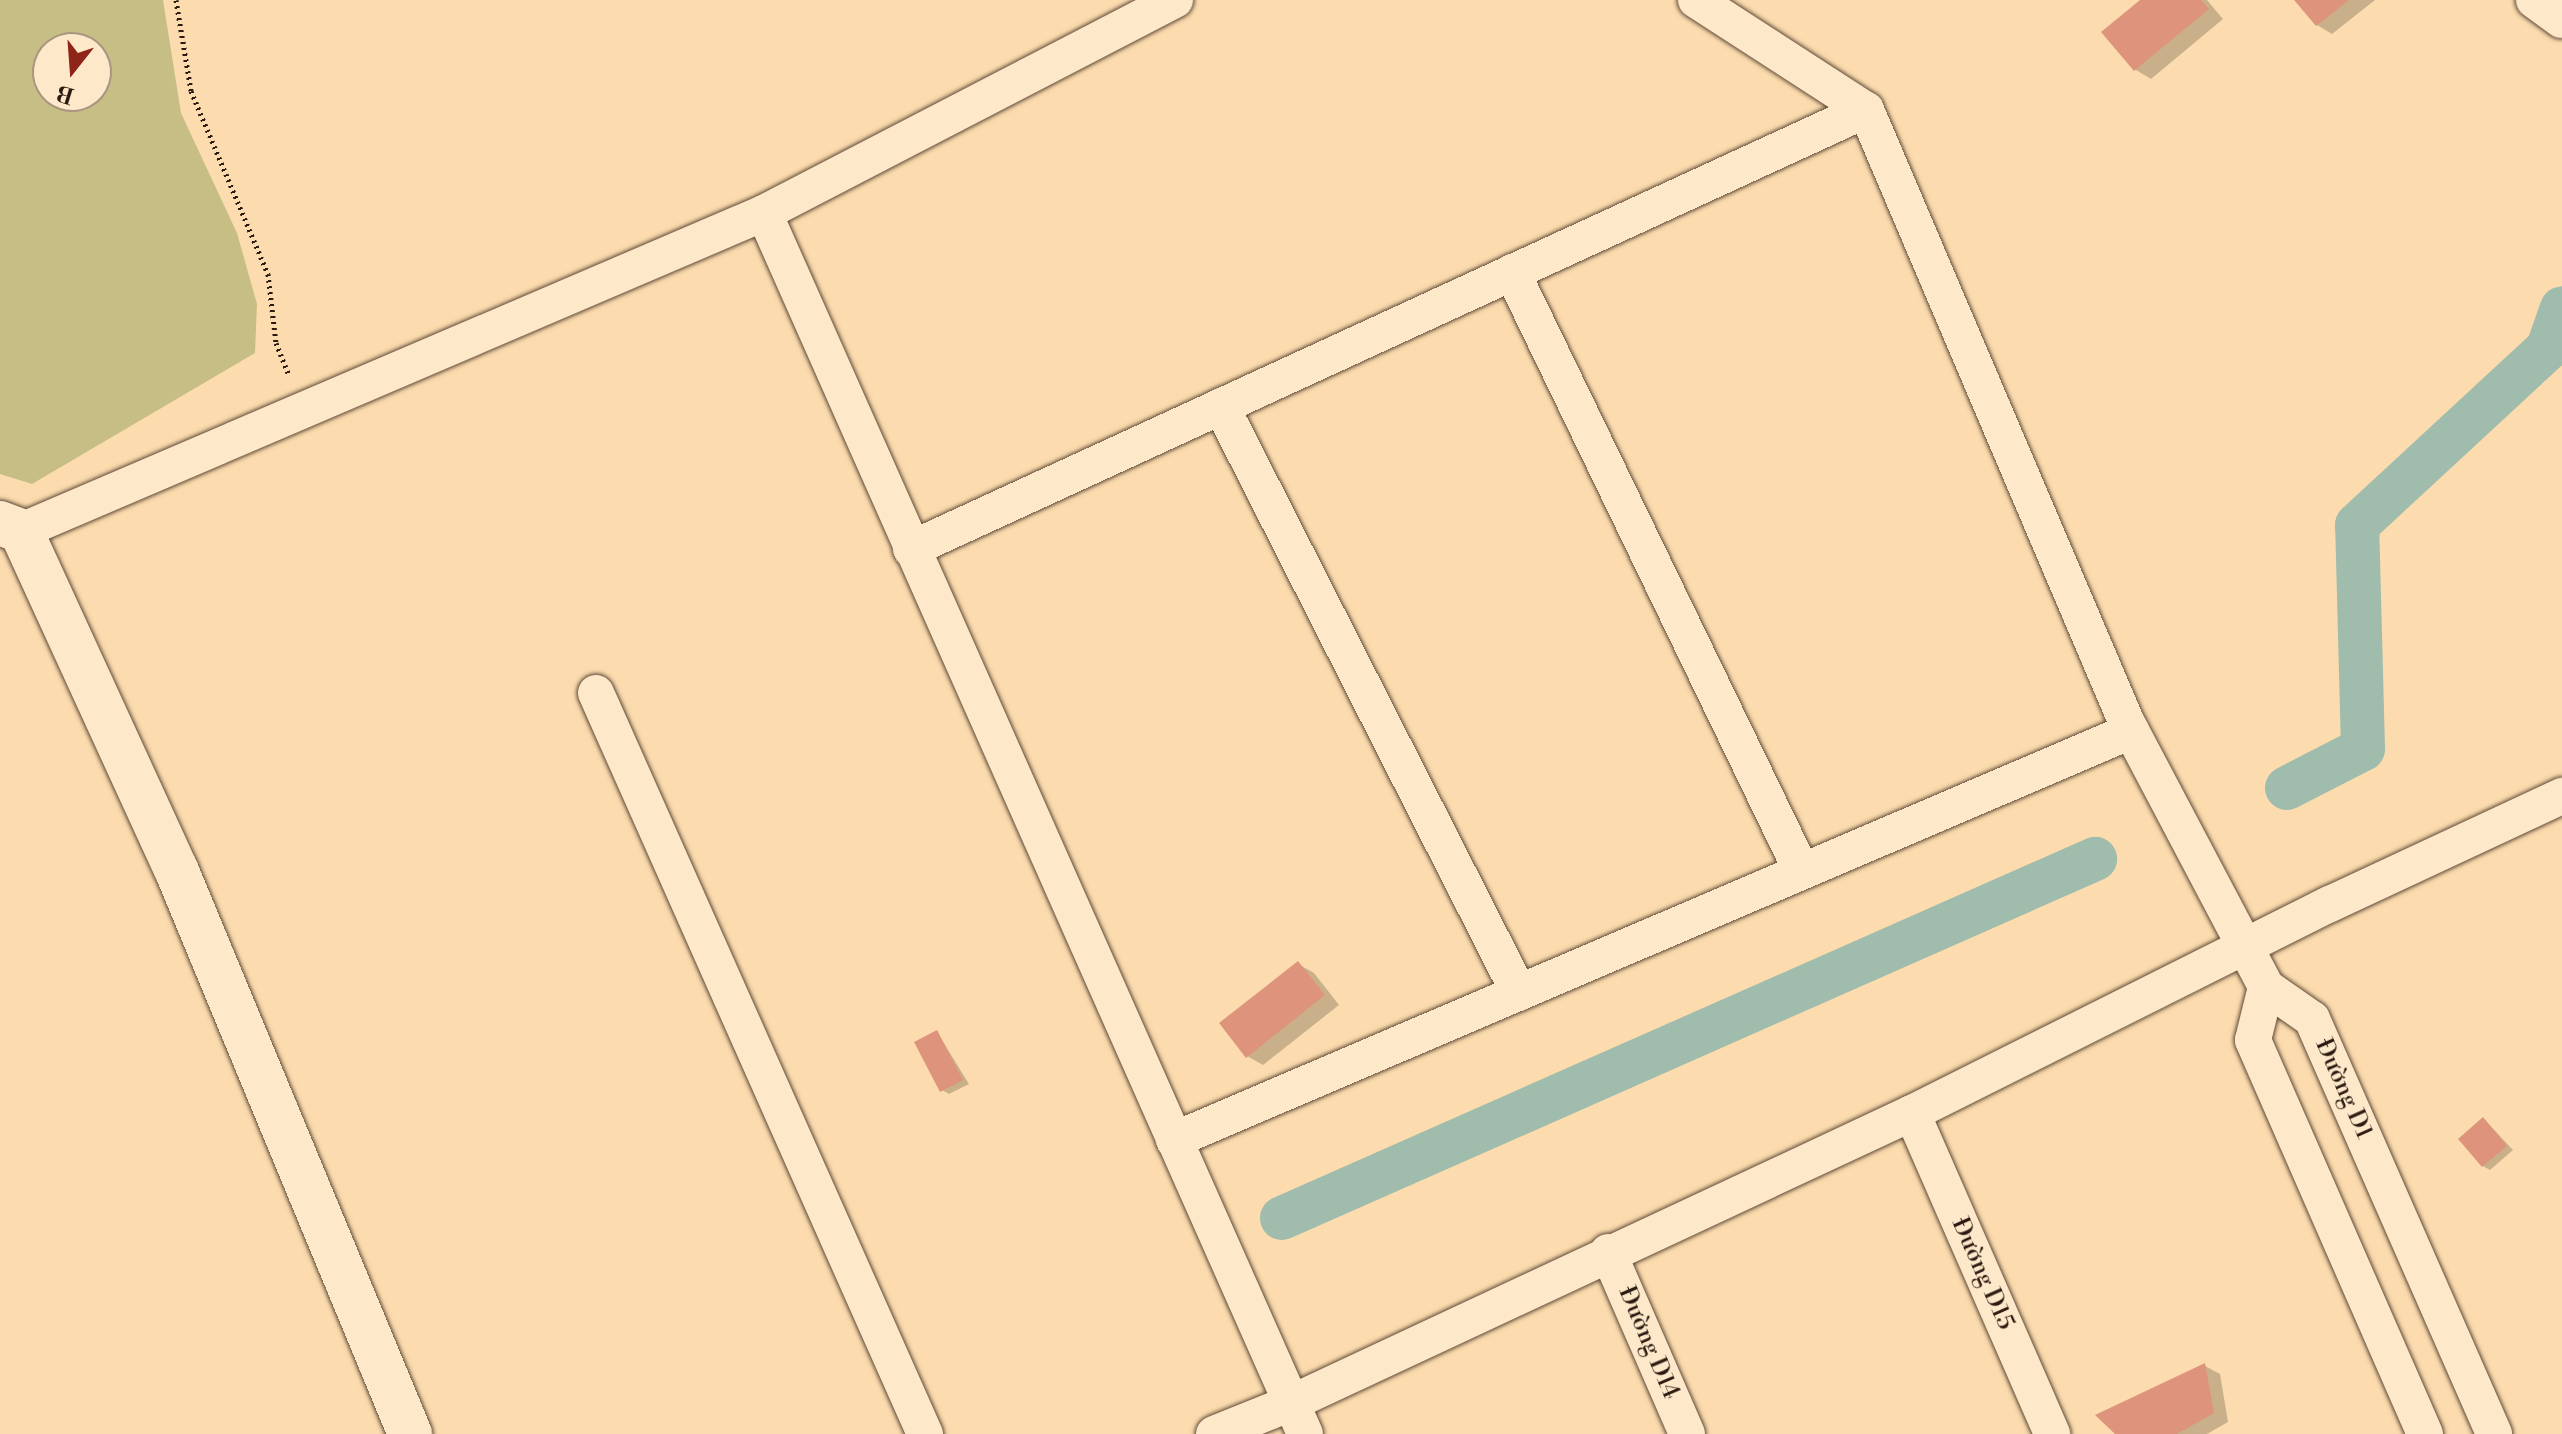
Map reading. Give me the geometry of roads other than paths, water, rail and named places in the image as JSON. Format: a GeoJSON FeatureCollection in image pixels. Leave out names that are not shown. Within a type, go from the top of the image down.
{"type":"FeatureCollection","features":[{"type":"Feature","properties":{"kind":"street"},"geometry":{"type":"LineString","coordinates":[[410,1434],[176,869],[10,527],[303,410],[764,213],[1175,0]]}},
{"type":"Feature","properties":{"kind":"street"},"geometry":{"type":"LineString","coordinates":[[1696,0],[1866,110],[2131,731],[2266,987],[2253,1040],[2425,1434]]}},
{"type":"Feature","properties":{"kind":"street"},"geometry":{"type":"LineString","coordinates":[[2534,0],[2562,20]]}},
{"type":"Feature","properties":{"kind":"street"},"geometry":{"type":"LineString","coordinates":[[911,549],[1866,110]]}},
{"type":"Feature","properties":{"kind":"street"},"geometry":{"type":"LineString","coordinates":[[764,213],[1298,1419]]}},
{"type":"Feature","properties":{"kind":"street"},"geometry":{"type":"LineString","coordinates":[[1512,272],[1802,872]]}},
{"type":"Feature","properties":{"kind":"street"},"geometry":{"type":"LineString","coordinates":[[1221,406],[1519,993]]}},
{"type":"Feature","properties":{"kind":"street"},"geometry":{"type":"LineString","coordinates":[[596,693],[925,1434]]}},
{"type":"Feature","properties":{"kind":"street"},"geometry":{"type":"LineString","coordinates":[[1174,1140],[2131,731]]}},
{"type":"Feature","properties":{"kind":"street"},"geometry":{"type":"LineString","coordinates":[[1214,1434],[1298,1419],[1608,1252],[1912,1113],[2245,950],[2330,904],[2562,796]]}},
{"type":"Feature","properties":{"kind":"street","name":"Đường D1"},"geometry":{"type":"LineString","coordinates":[[2266,987],[2312,1019],[2494,1434]]}},
{"type":"Feature","properties":{"kind":"street","name":"Đường D15"},"geometry":{"type":"LineString","coordinates":[[1912,1113],[2052,1434]]}},
{"type":"Feature","properties":{"kind":"street","name":"Đường D14"},"geometry":{"type":"LineString","coordinates":[[1608,1252],[1687,1434]]}},
{"type":"Feature","properties":{"kind":"waterway"},"geometry":{"type":"LineString","coordinates":[[2287,788],[2363,749],[2357,525],[2548,348],[2562,308]]}},
{"type":"Feature","properties":{"kind":"waterway"},"geometry":{"type":"LineString","coordinates":[[1282,1218],[2095,859]]}}]}
